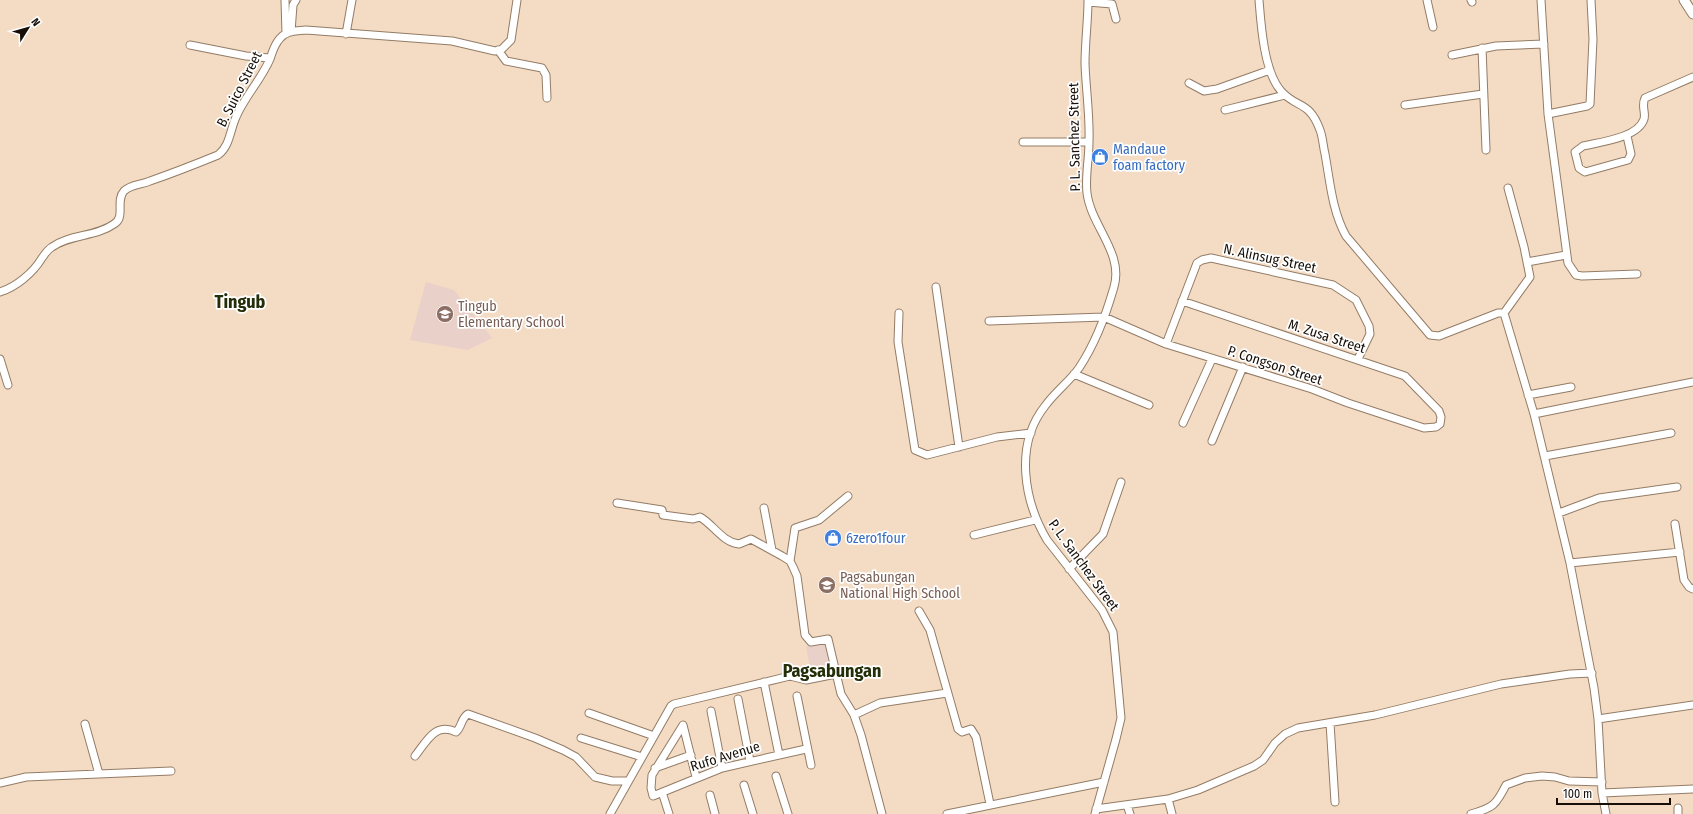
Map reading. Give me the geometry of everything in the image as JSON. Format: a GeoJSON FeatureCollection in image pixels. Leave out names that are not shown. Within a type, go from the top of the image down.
{"type":"FeatureCollection","features":[{"type":"Feature","properties":{"kind":"main road"},"geometry":{"type":"LineString","coordinates":[[1684,0],[1693,14]]}},
{"type":"Feature","properties":{"kind":"street"},"geometry":{"type":"LineString","coordinates":[[285,0],[289,33]]}},
{"type":"Feature","properties":{"kind":"street"},"geometry":{"type":"LineString","coordinates":[[289,33],[293,5],[296,0]]}},
{"type":"Feature","properties":{"kind":"street"},"geometry":{"type":"LineString","coordinates":[[346,34],[352,0]]}},
{"type":"Feature","properties":{"kind":"street"},"geometry":{"type":"LineString","coordinates":[[289,33],[306,30],[452,41],[495,51],[507,45],[511,40],[518,0]]}},
{"type":"Feature","properties":{"kind":"street"},"geometry":{"type":"LineString","coordinates":[[1259,0],[1270,70],[1275,84],[1285,94],[1308,108],[1315,117],[1321,132],[1331,190],[1340,225],[1346,236],[1430,335],[1439,336],[1494,315],[1504,313],[1530,277],[1508,188]]}},
{"type":"Feature","properties":{"kind":"street"},"geometry":{"type":"LineString","coordinates":[[1427,0],[1433,27]]}},
{"type":"Feature","properties":{"kind":"street"},"geometry":{"type":"LineString","coordinates":[[1541,0],[1548,114],[1566,255],[1570,267],[1576,275],[1636,274]]}},
{"type":"Feature","properties":{"kind":"street"},"geometry":{"type":"LineString","coordinates":[[1548,114],[1587,106],[1590,104],[1593,38],[1591,0]]}},
{"type":"Feature","properties":{"kind":"street"},"geometry":{"type":"LineString","coordinates":[[1088,1],[1112,4],[1116,19]]}},
{"type":"Feature","properties":{"kind":"street","name":"P. L. Sanchez Street"},"geometry":{"type":"LineString","coordinates":[[1088,1],[1085,64],[1090,107],[1090,142],[1086,184],[1088,201],[1116,266],[1114,286],[1104,317],[1095,338],[1074,374],[1044,407],[1031,433],[1028,442],[1025,468],[1029,498],[1035,520],[1047,540],[1102,610],[1109,621],[1114,638],[1121,718],[1096,812]]}},
{"type":"Feature","properties":{"kind":"street","name":"B. Suico Street"},"geometry":{"type":"LineString","coordinates":[[0,292],[13,288],[42,259],[46,251],[58,242],[107,228],[117,223],[120,216],[120,199],[124,191],[132,186],[178,171],[223,152],[236,118],[245,100],[261,77],[273,48],[289,33]]}},
{"type":"Feature","properties":{"kind":"street"},"geometry":{"type":"LineString","coordinates":[[1452,55],[1482,48],[1544,44]]}},
{"type":"Feature","properties":{"kind":"street"},"geometry":{"type":"LineString","coordinates":[[190,45],[246,56],[270,58]]}},
{"type":"Feature","properties":{"kind":"street"},"geometry":{"type":"LineString","coordinates":[[1482,48],[1486,150]]}},
{"type":"Feature","properties":{"kind":"street"},"geometry":{"type":"LineString","coordinates":[[498,50],[506,61],[542,68],[546,75],[547,98]]}},
{"type":"Feature","properties":{"kind":"street"},"geometry":{"type":"LineString","coordinates":[[1189,84],[1204,91],[1217,89],[1270,70]]}},
{"type":"Feature","properties":{"kind":"street"},"geometry":{"type":"LineString","coordinates":[[1627,136],[1631,154],[1628,160],[1584,172],[1579,168],[1575,152],[1578,149],[1583,146],[1627,136],[1642,124],[1644,118],[1642,103],[1645,98],[1693,77]]}},
{"type":"Feature","properties":{"kind":"street"},"geometry":{"type":"LineString","coordinates":[[1224,110],[1285,94]]}},
{"type":"Feature","properties":{"kind":"street"},"geometry":{"type":"LineString","coordinates":[[1405,105],[1483,94]]}},
{"type":"Feature","properties":{"kind":"street"},"geometry":{"type":"LineString","coordinates":[[1023,142],[1090,142]]}},
{"type":"Feature","properties":{"kind":"street"},"geometry":{"type":"LineString","coordinates":[[1527,262],[1566,255]]}},
{"type":"Feature","properties":{"kind":"street","name":"N. Alinsug Street"},"geometry":{"type":"LineString","coordinates":[[1166,344],[1197,263],[1211,258],[1333,285],[1356,300],[1369,326],[1370,334],[1358,359]]}},
{"type":"Feature","properties":{"kind":"street"},"geometry":{"type":"LineString","coordinates":[[936,287],[959,447]]}},
{"type":"Feature","properties":{"kind":"street","name":"M. Zusa Street"},"geometry":{"type":"LineString","coordinates":[[1182,301],[1405,376],[1439,411],[1441,417],[1440,424]]}},
{"type":"Feature","properties":{"kind":"street"},"geometry":{"type":"LineString","coordinates":[[899,313],[898,342],[915,450],[927,455],[998,437],[1031,433]]}},
{"type":"Feature","properties":{"kind":"street"},"geometry":{"type":"LineString","coordinates":[[1504,313],[1534,414],[1570,563],[1592,673],[1598,719],[1602,793],[1606,814]]}},
{"type":"Feature","properties":{"kind":"street"},"geometry":{"type":"LineString","coordinates":[[989,321],[1104,317]]}},
{"type":"Feature","properties":{"kind":"street","name":"P. Congson Street"},"geometry":{"type":"LineString","coordinates":[[1104,317],[1166,344],[1312,389],[1348,403],[1424,428],[1436,427],[1440,424]]}},
{"type":"Feature","properties":{"kind":"street"},"geometry":{"type":"LineString","coordinates":[[0,359],[8,385]]}},
{"type":"Feature","properties":{"kind":"street"},"geometry":{"type":"LineString","coordinates":[[1183,423],[1212,359]]}},
{"type":"Feature","properties":{"kind":"street"},"geometry":{"type":"LineString","coordinates":[[1212,441],[1243,367]]}},
{"type":"Feature","properties":{"kind":"street"},"geometry":{"type":"LineString","coordinates":[[1074,374],[1148,405]]}},
{"type":"Feature","properties":{"kind":"street"},"geometry":{"type":"LineString","coordinates":[[1534,414],[1693,382]]}},
{"type":"Feature","properties":{"kind":"street"},"geometry":{"type":"LineString","coordinates":[[1528,395],[1571,387]]}},
{"type":"Feature","properties":{"kind":"street"},"geometry":{"type":"LineString","coordinates":[[1545,456],[1671,432]]}},
{"type":"Feature","properties":{"kind":"street"},"geometry":{"type":"LineString","coordinates":[[1069,569],[1104,534],[1121,482]]}},
{"type":"Feature","properties":{"kind":"street"},"geometry":{"type":"LineString","coordinates":[[1559,513],[1599,498],[1677,487]]}},
{"type":"Feature","properties":{"kind":"street"},"geometry":{"type":"LineString","coordinates":[[790,561],[796,528],[819,520],[848,496]]}},
{"type":"Feature","properties":{"kind":"street"},"geometry":{"type":"LineString","coordinates":[[618,503],[659,509],[662,510],[663,514],[693,519],[700,517],[707,521],[726,540],[739,544],[751,539],[790,561],[797,576],[806,635],[811,642],[828,640],[841,694],[854,715],[861,735],[882,814]]}},
{"type":"Feature","properties":{"kind":"street"},"geometry":{"type":"LineString","coordinates":[[764,508],[772,550]]}},
{"type":"Feature","properties":{"kind":"street"},"geometry":{"type":"LineString","coordinates":[[974,535],[1035,520]]}},
{"type":"Feature","properties":{"kind":"street"},"geometry":{"type":"LineString","coordinates":[[1675,524],[1684,580],[1688,586],[1693,589]]}},
{"type":"Feature","properties":{"kind":"street"},"geometry":{"type":"LineString","coordinates":[[1570,563],[1680,552]]}},
{"type":"Feature","properties":{"kind":"street"},"geometry":{"type":"LineString","coordinates":[[919,610],[930,630],[958,730],[962,732],[972,729],[976,737],[990,804]]}},
{"type":"Feature","properties":{"kind":"street"},"geometry":{"type":"LineString","coordinates":[[1096,812],[1127,805],[1168,799],[1198,790],[1254,766],[1263,760],[1274,743],[1285,734],[1298,728],[1383,713],[1501,684],[1570,674],[1592,673]]}},
{"type":"Feature","properties":{"kind":"street"},"geometry":{"type":"LineString","coordinates":[[610,814],[671,706],[674,704],[790,676],[806,680],[836,674]]}},
{"type":"Feature","properties":{"kind":"street"},"geometry":{"type":"LineString","coordinates":[[764,682],[779,755]]}},
{"type":"Feature","properties":{"kind":"street"},"geometry":{"type":"LineString","coordinates":[[854,715],[880,703],[947,693]]}},
{"type":"Feature","properties":{"kind":"street"},"geometry":{"type":"LineString","coordinates":[[797,696],[806,749],[811,765]]}},
{"type":"Feature","properties":{"kind":"street"},"geometry":{"type":"LineString","coordinates":[[738,699],[750,761]]}},
{"type":"Feature","properties":{"kind":"street"},"geometry":{"type":"LineString","coordinates":[[1598,719],[1693,705]]}},
{"type":"Feature","properties":{"kind":"street"},"geometry":{"type":"LineString","coordinates":[[711,711],[722,768]]}},
{"type":"Feature","properties":{"kind":"street"},"geometry":{"type":"LineString","coordinates":[[589,713],[654,736]]}},
{"type":"Feature","properties":{"kind":"street"},"geometry":{"type":"LineString","coordinates":[[415,756],[435,732],[443,728],[456,732],[459,730],[464,717],[468,714],[536,738],[563,750],[576,757],[595,777],[612,782],[628,781]]}},
{"type":"Feature","properties":{"kind":"street"},"geometry":{"type":"LineString","coordinates":[[1330,723],[1335,802]]}},
{"type":"Feature","properties":{"kind":"street"},"geometry":{"type":"LineString","coordinates":[[85,724],[99,774]]}},
{"type":"Feature","properties":{"kind":"street"},"geometry":{"type":"LineString","coordinates":[[655,768],[681,726],[684,726],[696,777]]}},
{"type":"Feature","properties":{"kind":"street"},"geometry":{"type":"LineString","coordinates":[[581,738],[642,757]]}},
{"type":"Feature","properties":{"kind":"street","name":"Rufo Avenue"},"geometry":{"type":"LineString","coordinates":[[655,768],[651,780],[653,796],[696,777],[722,768],[806,749]]}},
{"type":"Feature","properties":{"kind":"street"},"geometry":{"type":"LineString","coordinates":[[655,768],[691,755]]}},
{"type":"Feature","properties":{"kind":"street"},"geometry":{"type":"LineString","coordinates":[[0,783],[26,777],[171,771]]}},
{"type":"Feature","properties":{"kind":"street"},"geometry":{"type":"LineString","coordinates":[[776,776],[788,814]]}},
{"type":"Feature","properties":{"kind":"street"},"geometry":{"type":"LineString","coordinates":[[1471,814],[1490,807],[1498,802],[1506,785],[1525,778],[1542,776],[1556,777],[1569,781],[1602,782]]}},
{"type":"Feature","properties":{"kind":"street"},"geometry":{"type":"LineString","coordinates":[[947,814],[990,804],[1104,782]]}},
{"type":"Feature","properties":{"kind":"street"},"geometry":{"type":"LineString","coordinates":[[744,784],[753,814]]}},
{"type":"Feature","properties":{"kind":"street"},"geometry":{"type":"LineString","coordinates":[[1602,793],[1693,789]]}},
{"type":"Feature","properties":{"kind":"street"},"geometry":{"type":"LineString","coordinates":[[662,792],[669,814]]}},
{"type":"Feature","properties":{"kind":"street"},"geometry":{"type":"LineString","coordinates":[[710,795],[714,814]]}},
{"type":"Feature","properties":{"kind":"street"},"geometry":{"type":"LineString","coordinates":[[1168,799],[1172,814]]}},
{"type":"Feature","properties":{"kind":"street"},"geometry":{"type":"LineString","coordinates":[[1127,805],[1130,814]]}},
{"type":"Feature","properties":{"kind":"shaded area","name":"Tingub Elementary School"},"geometry":{"type":"Polygon","coordinates":[[[426,282],[454,290],[492,338],[468,350],[410,340],[426,282]]]}},
{"type":"Feature","properties":{"kind":"shaded area"},"geometry":{"type":"Polygon","coordinates":[[[825,644],[830,674],[812,678],[806,646],[825,644]]]}},
{"type":"Feature","properties":{"kind":"place","name":"Mandaue foam factory"},"geometry":{"type":"Point","coordinates":[1100,157]}},
{"type":"Feature","properties":{"kind":"place","name":"Tingub Elementary School"},"geometry":{"type":"Point","coordinates":[445,314]}},
{"type":"Feature","properties":{"kind":"place","name":"6zero1four"},"geometry":{"type":"Point","coordinates":[833,538]}},
{"type":"Feature","properties":{"kind":"place","name":"Pagsabungan National High School"},"geometry":{"type":"Point","coordinates":[827,585]}},
{"type":"Feature","properties":{"kind":"district","name":"Tingub"},"geometry":{"type":"Point","coordinates":[240,302]}},
{"type":"Feature","properties":{"kind":"district","name":"Pagsabungan"},"geometry":{"type":"Point","coordinates":[832,671]}}]}
